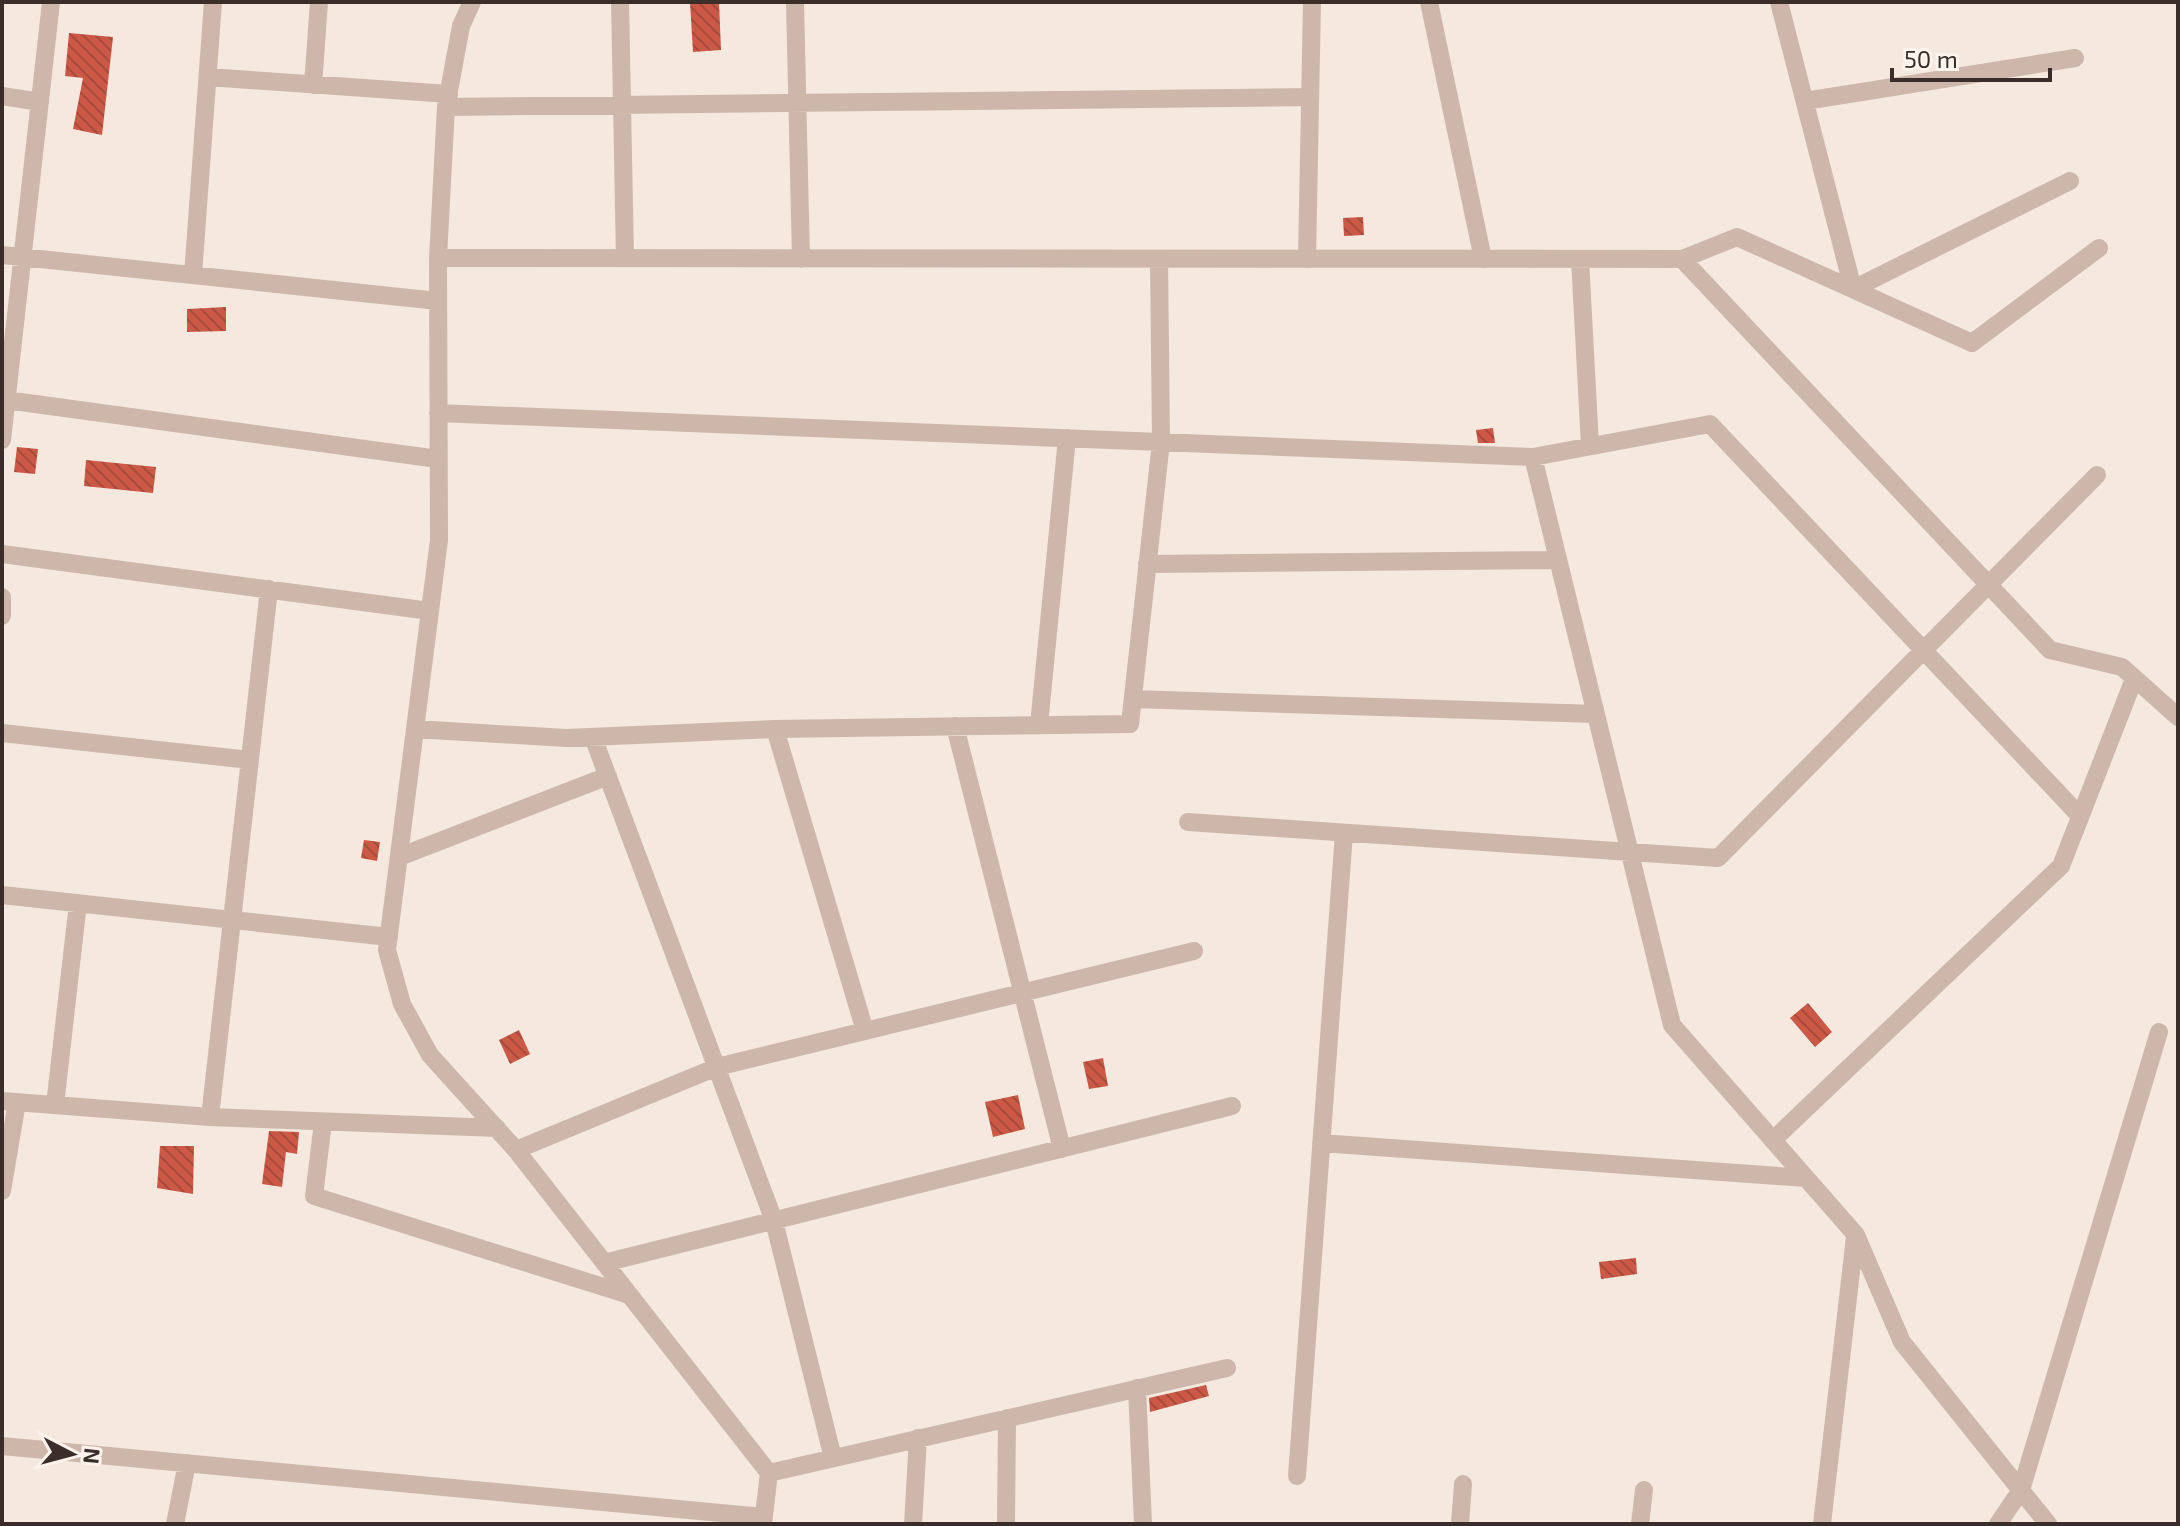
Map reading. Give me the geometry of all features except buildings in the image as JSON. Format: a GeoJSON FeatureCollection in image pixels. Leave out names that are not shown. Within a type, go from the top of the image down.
{"type":"FeatureCollection","features":[{"type":"Feature","properties":{"kind":"street"},"geometry":{"type":"LineString","coordinates":[[2,440],[51,2]]}},
{"type":"Feature","properties":{"kind":"street"},"geometry":{"type":"LineString","coordinates":[[193,275],[213,2]]}},
{"type":"Feature","properties":{"kind":"street"},"geometry":{"type":"LineString","coordinates":[[313,85],[319,2]]}},
{"type":"Feature","properties":{"kind":"street"},"geometry":{"type":"LineString","coordinates":[[2,1446],[763,1520],[769,1473],[516,1150],[430,1055],[402,1004],[387,950],[439,540],[438,258],[447,101],[461,26],[472,2]]}},
{"type":"Feature","properties":{"kind":"street"},"geometry":{"type":"LineString","coordinates":[[620,2],[625,258]]}},
{"type":"Feature","properties":{"kind":"street"},"geometry":{"type":"LineString","coordinates":[[795,2],[801,259]]}},
{"type":"Feature","properties":{"kind":"street"},"geometry":{"type":"LineString","coordinates":[[1307,259],[1312,2]]}},
{"type":"Feature","properties":{"kind":"street"},"geometry":{"type":"LineString","coordinates":[[1429,2],[1483,259]]}},
{"type":"Feature","properties":{"kind":"street"},"geometry":{"type":"LineString","coordinates":[[1779,2],[1853,289]]}},
{"type":"Feature","properties":{"kind":"street"},"geometry":{"type":"LineString","coordinates":[[1805,101],[2075,58]]}},
{"type":"Feature","properties":{"kind":"street"},"geometry":{"type":"LineString","coordinates":[[208,77],[313,85],[447,101],[622,105],[1310,97]]}},
{"type":"Feature","properties":{"kind":"street"},"geometry":{"type":"LineString","coordinates":[[2,96],[40,102]]}},
{"type":"Feature","properties":{"kind":"street"},"geometry":{"type":"LineString","coordinates":[[1853,289],[2070,181]]}},
{"type":"Feature","properties":{"kind":"street"},"geometry":{"type":"LineString","coordinates":[[438,258],[1682,259],[1737,237],[1972,343],[2099,248]]}},
{"type":"Feature","properties":{"kind":"street"},"geometry":{"type":"LineString","coordinates":[[2,255],[438,301]]}},
{"type":"Feature","properties":{"kind":"street"},"geometry":{"type":"LineString","coordinates":[[415,729],[593,737],[775,729],[1130,724],[1161,442],[1159,259]]}},
{"type":"Feature","properties":{"kind":"street"},"geometry":{"type":"LineString","coordinates":[[1580,259],[1590,446]]}},
{"type":"Feature","properties":{"kind":"street"},"geometry":{"type":"LineString","coordinates":[[1682,259],[2050,650],[2122,667],[2178,717]]}},
{"type":"Feature","properties":{"kind":"street"},"geometry":{"type":"LineString","coordinates":[[4,410],[438,459]]}},
{"type":"Feature","properties":{"kind":"street"},"geometry":{"type":"LineString","coordinates":[[438,413],[1533,457],[1710,424],[2080,816]]}},
{"type":"Feature","properties":{"kind":"street"},"geometry":{"type":"LineString","coordinates":[[1039,725],[1067,438]]}},
{"type":"Feature","properties":{"kind":"street"},"geometry":{"type":"LineString","coordinates":[[1533,457],[1672,1025],[1856,1235],[1902,1342],[2048,1524]]}},
{"type":"Feature","properties":{"kind":"street"},"geometry":{"type":"LineString","coordinates":[[1188,822],[1718,858],[2097,475]]}},
{"type":"Feature","properties":{"kind":"street"},"geometry":{"type":"LineString","coordinates":[[2,554],[430,611]]}},
{"type":"Feature","properties":{"kind":"street"},"geometry":{"type":"LineString","coordinates":[[1147,564],[1558,560]]}},
{"type":"Feature","properties":{"kind":"street"},"geometry":{"type":"LineString","coordinates":[[210,1117],[269,589]]}},
{"type":"Feature","properties":{"kind":"street"},"geometry":{"type":"LineString","coordinates":[[2,597],[2,616]]}},
{"type":"Feature","properties":{"kind":"street"},"geometry":{"type":"LineString","coordinates":[[1773,1140],[2061,866],[2134,679]]}},
{"type":"Feature","properties":{"kind":"street"},"geometry":{"type":"LineString","coordinates":[[1133,699],[1596,714]]}},
{"type":"Feature","properties":{"kind":"street"},"geometry":{"type":"LineString","coordinates":[[955,726],[1062,1149]]}},
{"type":"Feature","properties":{"kind":"street"},"geometry":{"type":"LineString","coordinates":[[775,729],[865,1031]]}},
{"type":"Feature","properties":{"kind":"street"},"geometry":{"type":"LineString","coordinates":[[2,733],[250,760]]}},
{"type":"Feature","properties":{"kind":"street"},"geometry":{"type":"LineString","coordinates":[[593,737],[774,1221],[833,1458]]}},
{"type":"Feature","properties":{"kind":"street"},"geometry":{"type":"LineString","coordinates":[[399,857],[608,776]]}},
{"type":"Feature","properties":{"kind":"street"},"geometry":{"type":"LineString","coordinates":[[1297,1476],[1344,833]]}},
{"type":"Feature","properties":{"kind":"street"},"geometry":{"type":"LineString","coordinates":[[2,895],[389,937]]}},
{"type":"Feature","properties":{"kind":"street"},"geometry":{"type":"LineString","coordinates":[[55,1105],[78,903]]}},
{"type":"Feature","properties":{"kind":"street"},"geometry":{"type":"LineString","coordinates":[[516,1150],[717,1067],[1194,951]]}},
{"type":"Feature","properties":{"kind":"street"},"geometry":{"type":"LineString","coordinates":[[1998,1524],[2021,1490],[2159,1032]]}},
{"type":"Feature","properties":{"kind":"street"},"geometry":{"type":"LineString","coordinates":[[2,1191],[10,1101],[210,1117],[497,1128]]}},
{"type":"Feature","properties":{"kind":"street"},"geometry":{"type":"LineString","coordinates":[[604,1263],[1232,1106]]}},
{"type":"Feature","properties":{"kind":"street"},"geometry":{"type":"LineString","coordinates":[[323,1122],[314,1196],[629,1295]]}},
{"type":"Feature","properties":{"kind":"street"},"geometry":{"type":"LineString","coordinates":[[1321,1143],[1806,1178]]}},
{"type":"Feature","properties":{"kind":"street"},"geometry":{"type":"LineString","coordinates":[[1822,1524],[1856,1235]]}},
{"type":"Feature","properties":{"kind":"street"},"geometry":{"type":"LineString","coordinates":[[769,1473],[1227,1368]]}},
{"type":"Feature","properties":{"kind":"street"},"geometry":{"type":"LineString","coordinates":[[1137,1388],[1143,1524]]}},
{"type":"Feature","properties":{"kind":"street"},"geometry":{"type":"LineString","coordinates":[[1006,1524],[1007,1418]]}},
{"type":"Feature","properties":{"kind":"street"},"geometry":{"type":"LineString","coordinates":[[913,1524],[918,1438]]}},
{"type":"Feature","properties":{"kind":"street"},"geometry":{"type":"LineString","coordinates":[[175,1524],[187,1463]]}},
{"type":"Feature","properties":{"kind":"street"},"geometry":{"type":"LineString","coordinates":[[1460,1524],[1463,1484]]}},
{"type":"Feature","properties":{"kind":"street"},"geometry":{"type":"LineString","coordinates":[[1640,1524],[1644,1490]]}}]}
